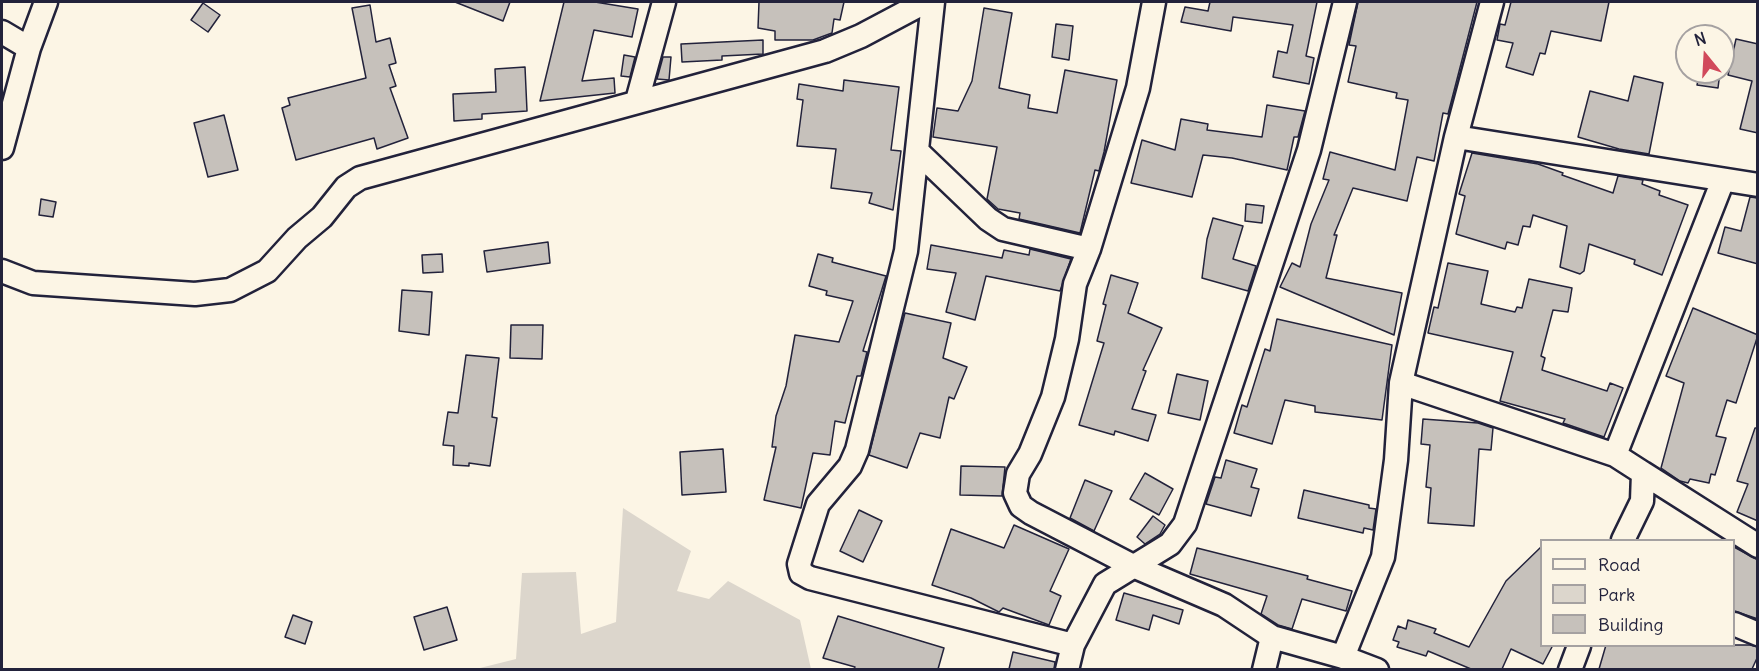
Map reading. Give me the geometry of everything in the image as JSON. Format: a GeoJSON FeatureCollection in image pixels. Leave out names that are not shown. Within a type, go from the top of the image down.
{"type":"FeatureCollection","features":[{"type":"Feature","properties":{"kind":"street"},"geometry":{"type":"LineString","coordinates":[[2,148],[29,48],[46,2]]}},
{"type":"Feature","properties":{"kind":"street"},"geometry":{"type":"LineString","coordinates":[[2,271],[33,283],[195,294],[230,290],[267,271],[297,238],[322,217],[346,187],[360,178],[825,51],[861,36],[925,2]]}},
{"type":"Feature","properties":{"kind":"street"},"geometry":{"type":"LineString","coordinates":[[933,2],[906,251],[857,450],[850,466],[818,504],[799,564],[801,573],[810,578],[1073,645]]}},
{"type":"Feature","properties":{"kind":"street"},"geometry":{"type":"LineString","coordinates":[[1154,2],[1138,88],[1089,249],[1075,284],[1067,339],[1053,397],[1018,474],[1015,493],[1021,506],[1031,513],[1132,566],[1224,605],[1272,637],[1344,657],[1377,669]]}},
{"type":"Feature","properties":{"kind":"street"},"geometry":{"type":"LineString","coordinates":[[1067,669],[1073,645],[1105,584],[1170,544],[1185,524],[1309,150],[1345,2]]}},
{"type":"Feature","properties":{"kind":"street"},"geometry":{"type":"LineString","coordinates":[[1344,657],[1383,557],[1396,460],[1401,383],[1456,136],[1492,2]]}},
{"type":"Feature","properties":{"kind":"street"},"geometry":{"type":"LineString","coordinates":[[637,101],[658,4]]}},
{"type":"Feature","properties":{"kind":"street"},"geometry":{"type":"LineString","coordinates":[[2,32],[29,48]]}},
{"type":"Feature","properties":{"kind":"street"},"geometry":{"type":"LineString","coordinates":[[1456,136],[1758,185]]}},
{"type":"Feature","properties":{"kind":"street"},"geometry":{"type":"LineString","coordinates":[[917,151],[988,219],[1004,229],[1089,249]]}},
{"type":"Feature","properties":{"kind":"street"},"geometry":{"type":"LineString","coordinates":[[1615,455],[1723,180]]}},
{"type":"Feature","properties":{"kind":"street"},"geometry":{"type":"LineString","coordinates":[[1401,383],[1615,455],[1758,546]]}},
{"type":"Feature","properties":{"kind":"street"},"geometry":{"type":"LineString","coordinates":[[1623,539],[1642,501],[1643,473]]}},
{"type":"Feature","properties":{"kind":"street"},"geometry":{"type":"LineString","coordinates":[[1735,624],[1758,634]]}},
{"type":"Feature","properties":{"kind":"street"},"geometry":{"type":"LineString","coordinates":[[1264,669],[1272,637]]}},
{"type":"Feature","properties":{"kind":"street"},"geometry":{"type":"LineString","coordinates":[[1570,669],[1578,647]]}},
{"type":"Feature","properties":{"kind":"green space"},"geometry":{"type":"Polygon","coordinates":[[[623,508],[691,551],[677,591],[709,599],[728,581],[800,620],[811,669],[476,669],[516,659],[522,573],[576,572],[581,634],[616,622],[623,508]]]}},
{"type":"Feature","properties":{"kind":"building"},"geometry":{"type":"Polygon","coordinates":[[[455,2],[510,2],[503,21],[455,2]]]}},
{"type":"Feature","properties":{"kind":"building"},"geometry":{"type":"Polygon","coordinates":[[[564,2],[595,2],[638,9],[632,37],[594,30],[582,81],[614,78],[615,93],[540,101],[564,2]]]}},
{"type":"Feature","properties":{"kind":"building"},"geometry":{"type":"Polygon","coordinates":[[[759,2],[844,2],[840,20],[834,19],[832,33],[813,40],[775,40],[775,31],[758,28],[759,2]]]}},
{"type":"Feature","properties":{"kind":"building"},"geometry":{"type":"Polygon","coordinates":[[[1210,2],[1317,2],[1306,56],[1314,58],[1309,84],[1273,77],[1278,51],[1287,53],[1293,25],[1233,17],[1231,31],[1181,22],[1185,7],[1208,11],[1210,2]]]}},
{"type":"Feature","properties":{"kind":"building"},"geometry":{"type":"Polygon","coordinates":[[[1358,2],[1477,2],[1448,114],[1443,113],[1434,161],[1417,157],[1407,201],[1353,188],[1334,235],[1337,235],[1326,278],[1402,293],[1394,335],[1280,287],[1292,263],[1300,267],[1311,224],[1329,180],[1323,179],[1330,152],[1395,170],[1408,100],[1396,98],[1397,93],[1348,82],[1356,46],[1349,45],[1358,2]]]}},
{"type":"Feature","properties":{"kind":"building"},"geometry":{"type":"Polygon","coordinates":[[[1511,2],[1609,2],[1601,41],[1551,31],[1545,54],[1540,53],[1533,75],[1506,67],[1513,43],[1497,40],[1500,24],[1505,25],[1511,2]]]}},
{"type":"Feature","properties":{"kind":"building"},"geometry":{"type":"Polygon","coordinates":[[[203,3],[220,15],[208,32],[191,20],[203,3]]]}},
{"type":"Feature","properties":{"kind":"building"},"geometry":{"type":"Polygon","coordinates":[[[370,5],[376,42],[390,38],[396,63],[389,65],[396,86],[390,88],[408,138],[377,149],[374,138],[296,160],[282,108],[290,105],[288,98],[366,78],[352,8],[370,5]]]}},
{"type":"Feature","properties":{"kind":"building"},"geometry":{"type":"Polygon","coordinates":[[[984,8],[1012,13],[999,88],[1030,95],[1028,108],[1057,113],[1065,70],[1117,80],[1104,152],[1099,171],[1095,170],[1080,233],[1019,219],[1020,213],[998,209],[987,199],[997,147],[933,137],[937,108],[958,111],[972,81],[984,8]]]}},
{"type":"Feature","properties":{"kind":"building"},"geometry":{"type":"Polygon","coordinates":[[[1056,24],[1073,26],[1069,60],[1052,57],[1056,24]]]}},
{"type":"Feature","properties":{"kind":"building"},"geometry":{"type":"Polygon","coordinates":[[[1736,39],[1758,44],[1758,133],[1740,129],[1752,81],[1735,77],[1736,39]]]}},
{"type":"Feature","properties":{"kind":"building"},"geometry":{"type":"Polygon","coordinates":[[[763,40],[763,54],[722,56],[722,60],[682,62],[681,44],[763,40]]]}},
{"type":"Feature","properties":{"kind":"building"},"geometry":{"type":"Polygon","coordinates":[[[624,55],[635,57],[630,77],[621,76],[624,55]]]}},
{"type":"Feature","properties":{"kind":"building"},"geometry":{"type":"Polygon","coordinates":[[[663,57],[671,57],[669,80],[657,79],[663,57]]]}},
{"type":"Feature","properties":{"kind":"building"},"geometry":{"type":"Polygon","coordinates":[[[525,67],[527,111],[482,114],[482,119],[454,121],[453,94],[496,92],[495,69],[525,67]]]}},
{"type":"Feature","properties":{"kind":"building"},"geometry":{"type":"Polygon","coordinates":[[[1634,76],[1663,83],[1649,154],[1619,149],[1578,137],[1590,91],[1628,101],[1634,76]]]}},
{"type":"Feature","properties":{"kind":"building"},"geometry":{"type":"Polygon","coordinates":[[[844,80],[899,87],[891,150],[901,151],[893,210],[869,203],[872,193],[831,188],[836,149],[797,146],[803,100],[797,99],[799,84],[843,91],[844,80]]]}},
{"type":"Feature","properties":{"kind":"building"},"geometry":{"type":"Polygon","coordinates":[[[1697,84],[1718,84],[1718,88],[1697,84]]]}},
{"type":"Feature","properties":{"kind":"building"},"geometry":{"type":"Polygon","coordinates":[[[1267,105],[1305,111],[1298,137],[1294,137],[1287,170],[1232,158],[1203,155],[1192,197],[1131,183],[1142,140],[1175,150],[1181,119],[1208,124],[1207,130],[1262,137],[1267,105]]]}},
{"type":"Feature","properties":{"kind":"building"},"geometry":{"type":"Polygon","coordinates":[[[224,115],[238,170],[208,177],[194,123],[224,115]]]}},
{"type":"Feature","properties":{"kind":"building"},"geometry":{"type":"Polygon","coordinates":[[[1472,153],[1538,164],[1613,193],[1618,176],[1643,180],[1642,184],[1660,191],[1659,195],[1688,205],[1662,275],[1634,264],[1635,260],[1589,244],[1584,271],[1580,274],[1560,267],[1567,226],[1533,215],[1530,227],[1523,226],[1518,245],[1507,242],[1505,249],[1456,234],[1465,196],[1459,194],[1472,153]]]}},
{"type":"Feature","properties":{"kind":"building"},"geometry":{"type":"Polygon","coordinates":[[[1750,197],[1758,198],[1758,264],[1718,253],[1725,227],[1741,231],[1750,197]]]}},
{"type":"Feature","properties":{"kind":"building"},"geometry":{"type":"Polygon","coordinates":[[[41,199],[56,202],[53,217],[39,215],[41,199]]]}},
{"type":"Feature","properties":{"kind":"building"},"geometry":{"type":"Polygon","coordinates":[[[1246,204],[1264,206],[1262,223],[1245,221],[1246,204]]]}},
{"type":"Feature","properties":{"kind":"building"},"geometry":{"type":"Polygon","coordinates":[[[1213,218],[1243,226],[1233,259],[1256,266],[1248,291],[1202,278],[1207,239],[1213,218]]]}},
{"type":"Feature","properties":{"kind":"building"},"geometry":{"type":"Polygon","coordinates":[[[548,242],[550,263],[487,272],[484,251],[548,242]]]}},
{"type":"Feature","properties":{"kind":"building"},"geometry":{"type":"Polygon","coordinates":[[[931,245],[1002,258],[1004,250],[1029,255],[1030,249],[1071,259],[1060,291],[986,276],[975,320],[946,312],[956,273],[927,269],[931,245]]]}},
{"type":"Feature","properties":{"kind":"building"},"geometry":{"type":"Polygon","coordinates":[[[442,254],[443,272],[423,273],[422,255],[442,254]]]}},
{"type":"Feature","properties":{"kind":"building"},"geometry":{"type":"Polygon","coordinates":[[[818,254],[833,258],[832,262],[886,276],[863,351],[867,352],[861,376],[857,376],[845,423],[835,421],[830,455],[813,453],[801,508],[764,500],[776,447],[772,447],[776,416],[786,386],[795,335],[839,342],[853,301],[826,295],[827,291],[809,286],[818,254]]]}},
{"type":"Feature","properties":{"kind":"building"},"geometry":{"type":"Polygon","coordinates":[[[1448,263],[1488,271],[1481,304],[1515,312],[1517,307],[1522,308],[1529,279],[1572,288],[1568,312],[1553,310],[1541,356],[1545,358],[1542,370],[1607,391],[1610,383],[1623,388],[1604,437],[1563,423],[1565,419],[1500,401],[1513,352],[1428,333],[1434,307],[1438,308],[1448,263]]]}},
{"type":"Feature","properties":{"kind":"building"},"geometry":{"type":"Polygon","coordinates":[[[1111,275],[1138,283],[1128,313],[1162,328],[1143,370],[1146,371],[1132,409],[1156,415],[1148,441],[1115,431],[1114,435],[1079,425],[1104,343],[1097,341],[1106,305],[1103,304],[1111,275]]]}},
{"type":"Feature","properties":{"kind":"building"},"geometry":{"type":"Polygon","coordinates":[[[402,290],[432,292],[429,335],[399,331],[402,290]]]}},
{"type":"Feature","properties":{"kind":"building"},"geometry":{"type":"Polygon","coordinates":[[[1693,308],[1758,335],[1736,403],[1727,400],[1716,436],[1726,438],[1715,475],[1711,474],[1709,483],[1690,479],[1688,483],[1680,481],[1661,468],[1684,383],[1666,376],[1693,308]]]}},
{"type":"Feature","properties":{"kind":"building"},"geometry":{"type":"Polygon","coordinates":[[[905,313],[951,323],[943,358],[967,367],[954,399],[949,397],[940,438],[920,433],[907,468],[869,455],[905,313]]]}},
{"type":"Feature","properties":{"kind":"building"},"geometry":{"type":"Polygon","coordinates":[[[1277,319],[1392,345],[1382,420],[1315,412],[1315,406],[1285,400],[1272,444],[1234,433],[1242,405],[1247,407],[1265,349],[1270,351],[1277,319]]]}},
{"type":"Feature","properties":{"kind":"building"},"geometry":{"type":"Polygon","coordinates":[[[511,325],[543,325],[542,359],[510,358],[511,325]]]}},
{"type":"Feature","properties":{"kind":"building"},"geometry":{"type":"Polygon","coordinates":[[[466,355],[499,358],[492,417],[497,418],[490,466],[469,463],[469,466],[453,465],[454,446],[443,445],[448,412],[458,413],[466,355]]]}},
{"type":"Feature","properties":{"kind":"building"},"geometry":{"type":"Polygon","coordinates":[[[1177,374],[1208,381],[1200,420],[1168,413],[1177,374]]]}},
{"type":"Feature","properties":{"kind":"building"},"geometry":{"type":"Polygon","coordinates":[[[1423,419],[1478,423],[1493,428],[1491,450],[1479,449],[1474,526],[1428,523],[1431,488],[1426,487],[1430,445],[1421,444],[1423,419]]]}},
{"type":"Feature","properties":{"kind":"building"},"geometry":{"type":"Polygon","coordinates":[[[1755,428],[1758,428],[1758,521],[1737,512],[1748,484],[1737,481],[1755,428]]]}},
{"type":"Feature","properties":{"kind":"building"},"geometry":{"type":"Polygon","coordinates":[[[723,449],[726,492],[682,495],[680,452],[723,449]]]}},
{"type":"Feature","properties":{"kind":"building"},"geometry":{"type":"Polygon","coordinates":[[[1226,460],[1257,469],[1251,487],[1259,489],[1251,516],[1206,504],[1215,477],[1221,478],[1226,460]]]}},
{"type":"Feature","properties":{"kind":"building"},"geometry":{"type":"Polygon","coordinates":[[[961,466],[1005,467],[1002,496],[960,495],[961,466]]]}},
{"type":"Feature","properties":{"kind":"building"},"geometry":{"type":"Polygon","coordinates":[[[1145,473],[1173,489],[1159,515],[1130,499],[1145,473]]]}},
{"type":"Feature","properties":{"kind":"building"},"geometry":{"type":"Polygon","coordinates":[[[1085,480],[1112,491],[1094,531],[1070,518],[1085,480]]]}},
{"type":"Feature","properties":{"kind":"building"},"geometry":{"type":"Polygon","coordinates":[[[1304,490],[1369,505],[1369,508],[1376,509],[1373,530],[1364,528],[1363,533],[1298,518],[1304,490]]]}},
{"type":"Feature","properties":{"kind":"building"},"geometry":{"type":"Polygon","coordinates":[[[859,510],[882,521],[863,562],[840,551],[859,510]]]}},
{"type":"Feature","properties":{"kind":"building"},"geometry":{"type":"Polygon","coordinates":[[[1153,516],[1165,525],[1160,534],[1145,544],[1137,537],[1153,516]]]}},
{"type":"Feature","properties":{"kind":"building"},"geometry":{"type":"Polygon","coordinates":[[[1014,525],[1069,549],[1050,591],[1061,596],[1049,625],[1003,608],[999,612],[971,598],[932,585],[951,529],[1004,548],[1014,525]]]}},
{"type":"Feature","properties":{"kind":"building"},"geometry":{"type":"Polygon","coordinates":[[[1197,548],[1308,576],[1307,579],[1352,591],[1346,611],[1302,599],[1292,629],[1278,625],[1261,614],[1267,596],[1190,574],[1197,548]]]}},
{"type":"Feature","properties":{"kind":"building"},"geometry":{"type":"Polygon","coordinates":[[[1540,548],[1540,647],[1552,647],[1543,664],[1511,649],[1502,669],[1471,669],[1428,651],[1426,656],[1397,647],[1399,642],[1393,640],[1398,626],[1406,629],[1408,620],[1436,629],[1434,633],[1469,647],[1506,581],[1540,548]]]}},
{"type":"Feature","properties":{"kind":"building"},"geometry":{"type":"Polygon","coordinates":[[[1735,548],[1758,560],[1758,619],[1735,611],[1735,548]]]}},
{"type":"Feature","properties":{"kind":"building"},"geometry":{"type":"Polygon","coordinates":[[[1124,593],[1183,610],[1179,624],[1153,615],[1149,630],[1116,620],[1124,593]]]}},
{"type":"Feature","properties":{"kind":"building"},"geometry":{"type":"Polygon","coordinates":[[[447,607],[457,640],[424,650],[414,617],[447,607]]]}},
{"type":"Feature","properties":{"kind":"building"},"geometry":{"type":"Polygon","coordinates":[[[293,615],[312,622],[305,644],[285,637],[293,615]]]}},
{"type":"Feature","properties":{"kind":"building"},"geometry":{"type":"Polygon","coordinates":[[[838,616],[944,648],[938,669],[854,669],[855,667],[823,658],[838,616]]]}},
{"type":"Feature","properties":{"kind":"building"},"geometry":{"type":"Polygon","coordinates":[[[1750,645],[1758,647],[1758,656],[1752,669],[1599,669],[1605,647],[1750,645]]]}},
{"type":"Feature","properties":{"kind":"building"},"geometry":{"type":"Polygon","coordinates":[[[1013,652],[1055,662],[1054,669],[1009,669],[1013,652]]]}}]}
